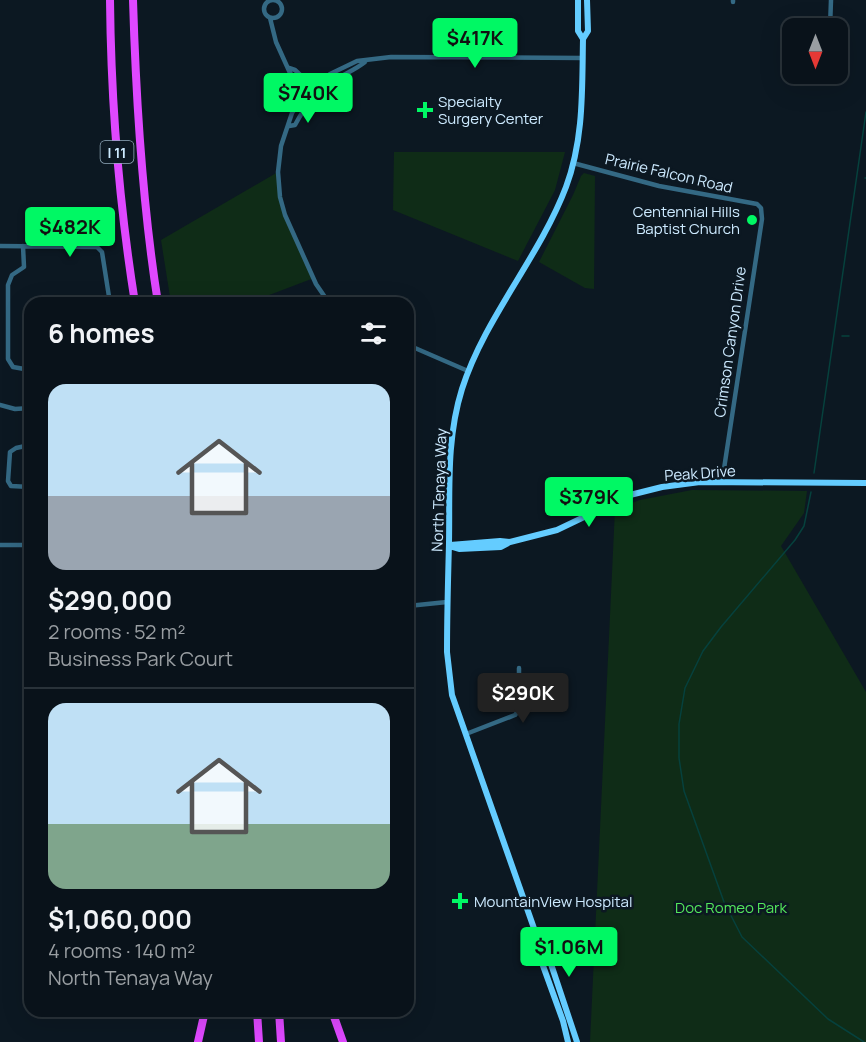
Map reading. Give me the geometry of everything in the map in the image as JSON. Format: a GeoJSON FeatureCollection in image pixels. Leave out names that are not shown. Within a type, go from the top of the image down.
{"type":"FeatureCollection","features":[{"type":"Feature","properties":{"kind":"highway","name":"I 11"},"geometry":{"type":"LineString","coordinates":[[110,0],[113,112],[126,248],[134,297]]}},
{"type":"Feature","properties":{"kind":"highway","name":"I 11"},"geometry":{"type":"LineString","coordinates":[[133,0],[138,114],[149,241],[157,297]]}},
{"type":"Feature","properties":{"kind":"highway"},"geometry":{"type":"LineString","coordinates":[[198,1042],[204,1017]]}},
{"type":"Feature","properties":{"kind":"highway"},"geometry":{"type":"LineString","coordinates":[[257,1017],[259,1042]]}},
{"type":"Feature","properties":{"kind":"highway"},"geometry":{"type":"LineString","coordinates":[[279,1017],[281,1042]]}},
{"type":"Feature","properties":{"kind":"highway"},"geometry":{"type":"LineString","coordinates":[[334,1017],[343,1042]]}},
{"type":"Feature","properties":{"kind":"main road","name":"North Tenaya Way"},"geometry":{"type":"LineString","coordinates":[[578,0],[578,31],[583,39]]}},
{"type":"Feature","properties":{"kind":"main road","name":"North Tenaya Way"},"geometry":{"type":"LineString","coordinates":[[568,1042],[543,963],[543,954],[449,681],[447,602],[450,444],[458,402],[468,371],[566,186],[580,125],[583,39],[588,31],[587,0]]}},
{"type":"Feature","properties":{"kind":"main road","name":"Peak Drive"},"geometry":{"type":"LineString","coordinates":[[449,546],[510,542],[557,530],[616,500],[676,484],[866,483]]}},
{"type":"Feature","properties":{"kind":"main road","name":"North Tenaya Way"},"geometry":{"type":"LineString","coordinates":[[543,954],[550,961],[577,1042]]}},
{"type":"Feature","properties":{"kind":"street"},"geometry":{"type":"LineString","coordinates":[[830,18],[831,0]]}},
{"type":"Feature","properties":{"kind":"street"},"geometry":{"type":"LineString","coordinates":[[268,1],[277,1],[281,5],[282,11],[273,18],[265,14],[263,9],[268,1]]}},
{"type":"Feature","properties":{"kind":"street"},"geometry":{"type":"LineString","coordinates":[[273,18],[276,42],[291,76],[306,93]]}},
{"type":"Feature","properties":{"kind":"street"},"geometry":{"type":"LineString","coordinates":[[325,297],[316,284],[285,215],[280,196],[278,172],[281,146],[292,113],[306,93],[344,66],[357,61],[391,57],[583,58]]}},
{"type":"Feature","properties":{"kind":"street"},"geometry":{"type":"LineString","coordinates":[[289,126],[294,125],[312,98],[329,83],[359,67],[365,61]]}},
{"type":"Feature","properties":{"kind":"street"},"geometry":{"type":"LineString","coordinates":[[289,68],[295,70],[313,87]]}},
{"type":"Feature","properties":{"kind":"street","name":"Prairie Falcon Road"},"geometry":{"type":"LineString","coordinates":[[573,163],[659,186],[759,206]]}},
{"type":"Feature","properties":{"kind":"street","name":"Crimson Canyon Drive"},"geometry":{"type":"LineString","coordinates":[[722,482],[758,232],[762,219],[759,206]]}},
{"type":"Feature","properties":{"kind":"street"},"geometry":{"type":"LineString","coordinates":[[0,246],[95,247],[100,249],[103,255],[109,297]]}},
{"type":"Feature","properties":{"kind":"street"},"geometry":{"type":"LineString","coordinates":[[23,246],[24,267],[12,275],[8,285],[8,359],[13,368],[24,369]]}},
{"type":"Feature","properties":{"kind":"street"},"geometry":{"type":"LineString","coordinates":[[414,348],[468,371]]}},
{"type":"Feature","properties":{"kind":"street"},"geometry":{"type":"LineString","coordinates":[[0,403],[10,408],[24,409]]}},
{"type":"Feature","properties":{"kind":"street"},"geometry":{"type":"LineString","coordinates":[[24,446],[10,452],[8,481],[10,486],[24,487]]}},
{"type":"Feature","properties":{"kind":"street"},"geometry":{"type":"LineString","coordinates":[[0,545],[24,545]]}},
{"type":"Feature","properties":{"kind":"street"},"geometry":{"type":"LineString","coordinates":[[414,605],[447,602]]}},
{"type":"Feature","properties":{"kind":"street"},"geometry":{"type":"LineString","coordinates":[[466,734],[515,715],[519,710],[519,668]]}},
{"type":"Feature","properties":{"kind":"green space"},"geometry":{"type":"Polygon","coordinates":[[[394,152],[565,152],[555,190],[518,261],[393,210],[394,152]]]}},
{"type":"Feature","properties":{"kind":"green space"},"geometry":{"type":"Polygon","coordinates":[[[278,172],[285,215],[314,278],[264,297],[170,297],[161,240],[278,172]]]}},
{"type":"Feature","properties":{"kind":"green space"},"geometry":{"type":"Polygon","coordinates":[[[584,173],[595,176],[594,289],[585,288],[539,262],[584,173]]]}},
{"type":"Feature","properties":{"kind":"green space","name":"Doc Romeo Park"},"geometry":{"type":"Polygon","coordinates":[[[692,490],[807,491],[804,513],[781,546],[866,692],[866,1042],[590,1042],[615,509],[640,500],[692,490]]]}},
{"type":"Feature","properties":{"kind":"waterway"},"geometry":{"type":"LineString","coordinates":[[814,473],[866,112]]}},
{"type":"Feature","properties":{"kind":"waterway"},"geometry":{"type":"LineString","coordinates":[[842,336],[849,336]]}},
{"type":"Feature","properties":{"kind":"waterway"},"geometry":{"type":"LineString","coordinates":[[811,492],[804,526],[795,540],[703,651],[685,688],[679,724],[679,758],[684,791],[724,902],[742,937],[828,1019],[864,1042]]}},
{"type":"Feature","properties":{"kind":"place","name":"Specialty Surgery Center"},"geometry":{"type":"Point","coordinates":[425,110]}},
{"type":"Feature","properties":{"kind":"place","name":"Centennial Hills Baptist Church"},"geometry":{"type":"Point","coordinates":[752,220]}},
{"type":"Feature","properties":{"kind":"place","name":"MountainView Hospital"},"geometry":{"type":"Point","coordinates":[460,901]}}]}
